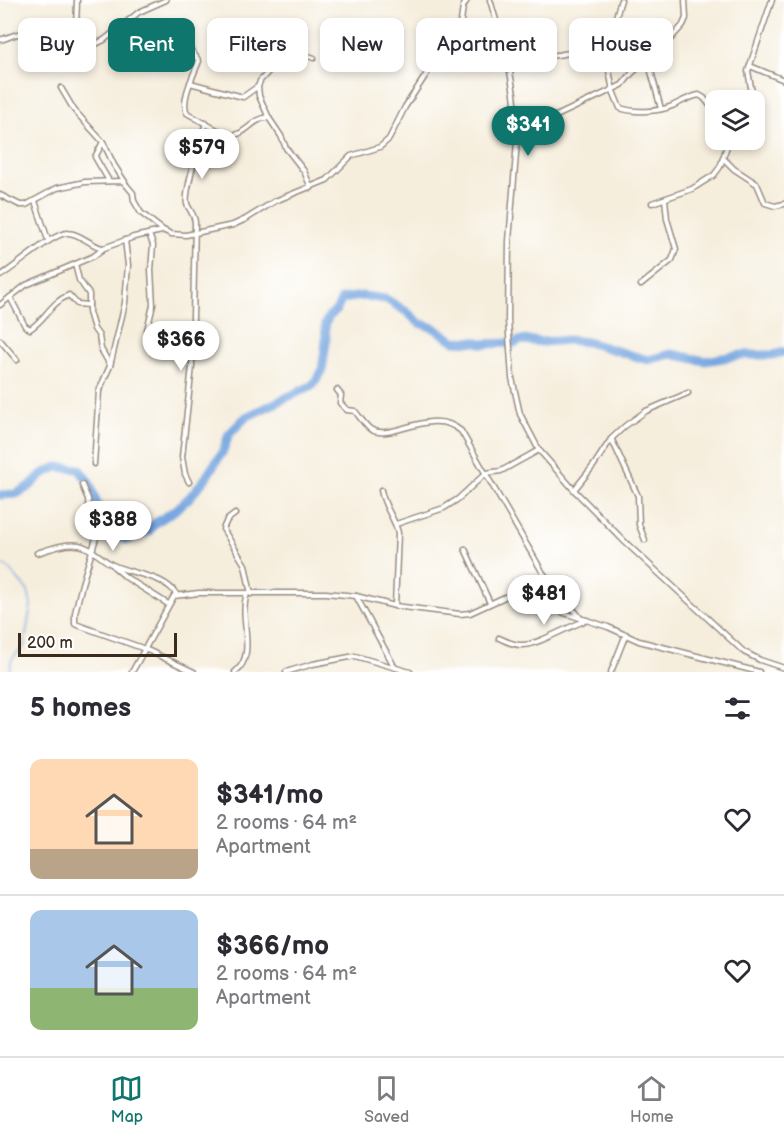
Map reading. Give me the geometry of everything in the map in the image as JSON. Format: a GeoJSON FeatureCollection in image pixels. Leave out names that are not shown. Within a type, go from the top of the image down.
{"type":"FeatureCollection","features":[{"type":"Feature","properties":{"kind":"street"},"geometry":{"type":"LineString","coordinates":[[75,18],[77,0]]}},
{"type":"Feature","properties":{"kind":"street"},"geometry":{"type":"LineString","coordinates":[[96,44],[139,12],[166,0]]}},
{"type":"Feature","properties":{"kind":"street"},"geometry":{"type":"LineString","coordinates":[[61,88],[74,110],[103,142],[114,165],[133,193],[134,201],[141,213],[163,231],[178,235],[233,225],[282,198],[327,180],[351,156],[380,147],[389,139],[405,107],[460,21],[467,0]]}},
{"type":"Feature","properties":{"kind":"street"},"geometry":{"type":"LineString","coordinates":[[490,0],[495,18]]}},
{"type":"Feature","properties":{"kind":"street"},"geometry":{"type":"LineString","coordinates":[[616,18],[621,0]]}},
{"type":"Feature","properties":{"kind":"street"},"geometry":{"type":"LineString","coordinates":[[673,34],[686,18],[685,0]]}},
{"type":"Feature","properties":{"kind":"street"},"geometry":{"type":"LineString","coordinates":[[751,90],[748,71],[772,0]]}},
{"type":"Feature","properties":{"kind":"street"},"geometry":{"type":"LineString","coordinates":[[0,40],[18,34]]}},
{"type":"Feature","properties":{"kind":"street"},"geometry":{"type":"LineString","coordinates":[[311,188],[303,171],[286,148],[269,118],[259,96],[258,87],[260,81],[289,49],[293,48],[314,58]]}},
{"type":"Feature","properties":{"kind":"street"},"geometry":{"type":"LineString","coordinates":[[750,66],[784,80]]}},
{"type":"Feature","properties":{"kind":"street"},"geometry":{"type":"LineString","coordinates":[[194,72],[185,111],[230,135],[234,135],[262,118],[269,118]]}},
{"type":"Feature","properties":{"kind":"street"},"geometry":{"type":"LineString","coordinates":[[510,72],[518,129],[510,241],[508,320],[512,378],[520,414],[539,450],[573,490],[625,542],[698,607],[744,652],[784,668]]}},
{"type":"Feature","properties":{"kind":"street"},"geometry":{"type":"LineString","coordinates":[[609,72],[617,104],[623,109],[661,109],[699,95],[705,99]]}},
{"type":"Feature","properties":{"kind":"street"},"geometry":{"type":"LineString","coordinates":[[518,129],[552,118],[613,91],[634,72]]}},
{"type":"Feature","properties":{"kind":"street"},"geometry":{"type":"LineString","coordinates":[[651,72],[661,109]]}},
{"type":"Feature","properties":{"kind":"street"},"geometry":{"type":"LineString","coordinates":[[190,83],[243,97],[258,87]]}},
{"type":"Feature","properties":{"kind":"street"},"geometry":{"type":"LineString","coordinates":[[189,482],[184,474],[182,457],[191,385],[195,216],[187,204],[187,194],[206,123]]}},
{"type":"Feature","properties":{"kind":"street"},"geometry":{"type":"LineString","coordinates":[[103,142],[95,157],[109,181]]}},
{"type":"Feature","properties":{"kind":"street"},"geometry":{"type":"LineString","coordinates":[[652,203],[692,189],[714,175],[726,150]]}},
{"type":"Feature","properties":{"kind":"street"},"geometry":{"type":"LineString","coordinates":[[723,158],[734,169],[757,184],[765,202],[775,206],[784,204]]}},
{"type":"Feature","properties":{"kind":"street"},"geometry":{"type":"LineString","coordinates":[[0,195],[20,205],[35,201],[57,188],[85,182],[126,182]]}},
{"type":"Feature","properties":{"kind":"street"},"geometry":{"type":"LineString","coordinates":[[641,285],[672,260],[676,249],[667,219],[665,199]]}},
{"type":"Feature","properties":{"kind":"street"},"geometry":{"type":"LineString","coordinates":[[35,201],[48,240]]}},
{"type":"Feature","properties":{"kind":"street"},"geometry":{"type":"LineString","coordinates":[[0,306],[26,285],[94,256],[104,248],[125,240],[163,231]]}},
{"type":"Feature","properties":{"kind":"street"},"geometry":{"type":"LineString","coordinates":[[0,276],[54,236],[70,232],[97,247],[104,248]]}},
{"type":"Feature","properties":{"kind":"street"},"geometry":{"type":"LineString","coordinates":[[149,234],[153,245],[151,270],[153,305],[147,330],[155,333],[171,333],[193,340]]}},
{"type":"Feature","properties":{"kind":"street"},"geometry":{"type":"LineString","coordinates":[[94,464],[99,391],[110,366],[125,303],[128,265],[125,240]]}},
{"type":"Feature","properties":{"kind":"street"},"geometry":{"type":"LineString","coordinates":[[75,264],[79,280],[88,291],[94,329],[99,336],[101,349],[110,366]]}},
{"type":"Feature","properties":{"kind":"street"},"geometry":{"type":"LineString","coordinates":[[10,297],[25,326],[30,329],[46,315],[55,302],[66,296],[69,295],[77,304],[89,305]]}},
{"type":"Feature","properties":{"kind":"street"},"geometry":{"type":"LineString","coordinates":[[0,340],[17,360]]}},
{"type":"Feature","properties":{"kind":"street"},"geometry":{"type":"LineString","coordinates":[[337,390],[341,395],[340,403],[347,410],[355,411],[371,429],[377,431],[388,431],[427,422],[452,424],[461,431],[543,573],[581,618]]}},
{"type":"Feature","properties":{"kind":"street"},"geometry":{"type":"LineString","coordinates":[[573,490],[594,465],[611,439],[625,426],[646,411],[688,393]]}},
{"type":"Feature","properties":{"kind":"street"},"geometry":{"type":"LineString","coordinates":[[611,439],[638,496],[639,525],[645,540]]}},
{"type":"Feature","properties":{"kind":"street"},"geometry":{"type":"LineString","coordinates":[[396,524],[425,516],[459,500],[486,473],[501,471],[539,450]]}},
{"type":"Feature","properties":{"kind":"street"},"geometry":{"type":"LineString","coordinates":[[82,485],[88,499],[95,543],[75,613],[75,624],[145,649],[194,672]]}},
{"type":"Feature","properties":{"kind":"street"},"geometry":{"type":"LineString","coordinates":[[381,490],[386,509],[396,524],[399,544],[395,606]]}},
{"type":"Feature","properties":{"kind":"street"},"geometry":{"type":"LineString","coordinates":[[234,514],[227,520],[223,529],[245,565],[249,594],[244,603],[243,617],[246,636],[245,658],[235,672]]}},
{"type":"Feature","properties":{"kind":"street"},"geometry":{"type":"LineString","coordinates":[[38,553],[76,544],[92,551],[126,578],[168,604]]}},
{"type":"Feature","properties":{"kind":"street"},"geometry":{"type":"LineString","coordinates":[[465,549],[490,603]]}},
{"type":"Feature","properties":{"kind":"street"},"geometry":{"type":"LineString","coordinates":[[111,564],[164,583],[177,595]]}},
{"type":"Feature","properties":{"kind":"street"},"geometry":{"type":"LineString","coordinates":[[132,672],[172,598],[177,595],[199,593],[326,593],[356,596],[395,606],[460,614],[470,613],[507,596],[520,594],[538,599],[561,612],[626,634],[639,641],[759,672]]}},
{"type":"Feature","properties":{"kind":"street"},"geometry":{"type":"LineString","coordinates":[[356,596],[394,667]]}},
{"type":"Feature","properties":{"kind":"street"},"geometry":{"type":"LineString","coordinates":[[499,638],[516,645],[528,645],[571,625],[588,620]]}},
{"type":"Feature","properties":{"kind":"street"},"geometry":{"type":"LineString","coordinates":[[611,672],[626,634]]}},
{"type":"Feature","properties":{"kind":"street"},"geometry":{"type":"LineString","coordinates":[[286,672],[313,663],[346,657],[372,660],[410,672]]}},
{"type":"Feature","properties":{"kind":"waterway"},"geometry":{"type":"LineString","coordinates":[[0,495],[16,494],[30,486],[42,474],[57,467],[79,469],[89,482],[106,528],[126,540],[149,531],[154,524],[189,498],[205,479],[223,451],[229,434],[246,417],[313,385],[322,371],[326,341],[325,324],[342,299],[362,296],[386,299],[407,312],[419,323],[434,328],[454,341],[483,344],[514,343],[522,340],[543,342],[568,340],[587,342],[648,360],[671,354],[705,361],[741,355],[773,355],[784,352]]}},
{"type":"Feature","properties":{"kind":"waterway"},"geometry":{"type":"LineString","coordinates":[[0,564],[6,566],[28,591],[31,605],[24,646],[12,659],[9,672]]}}]}
